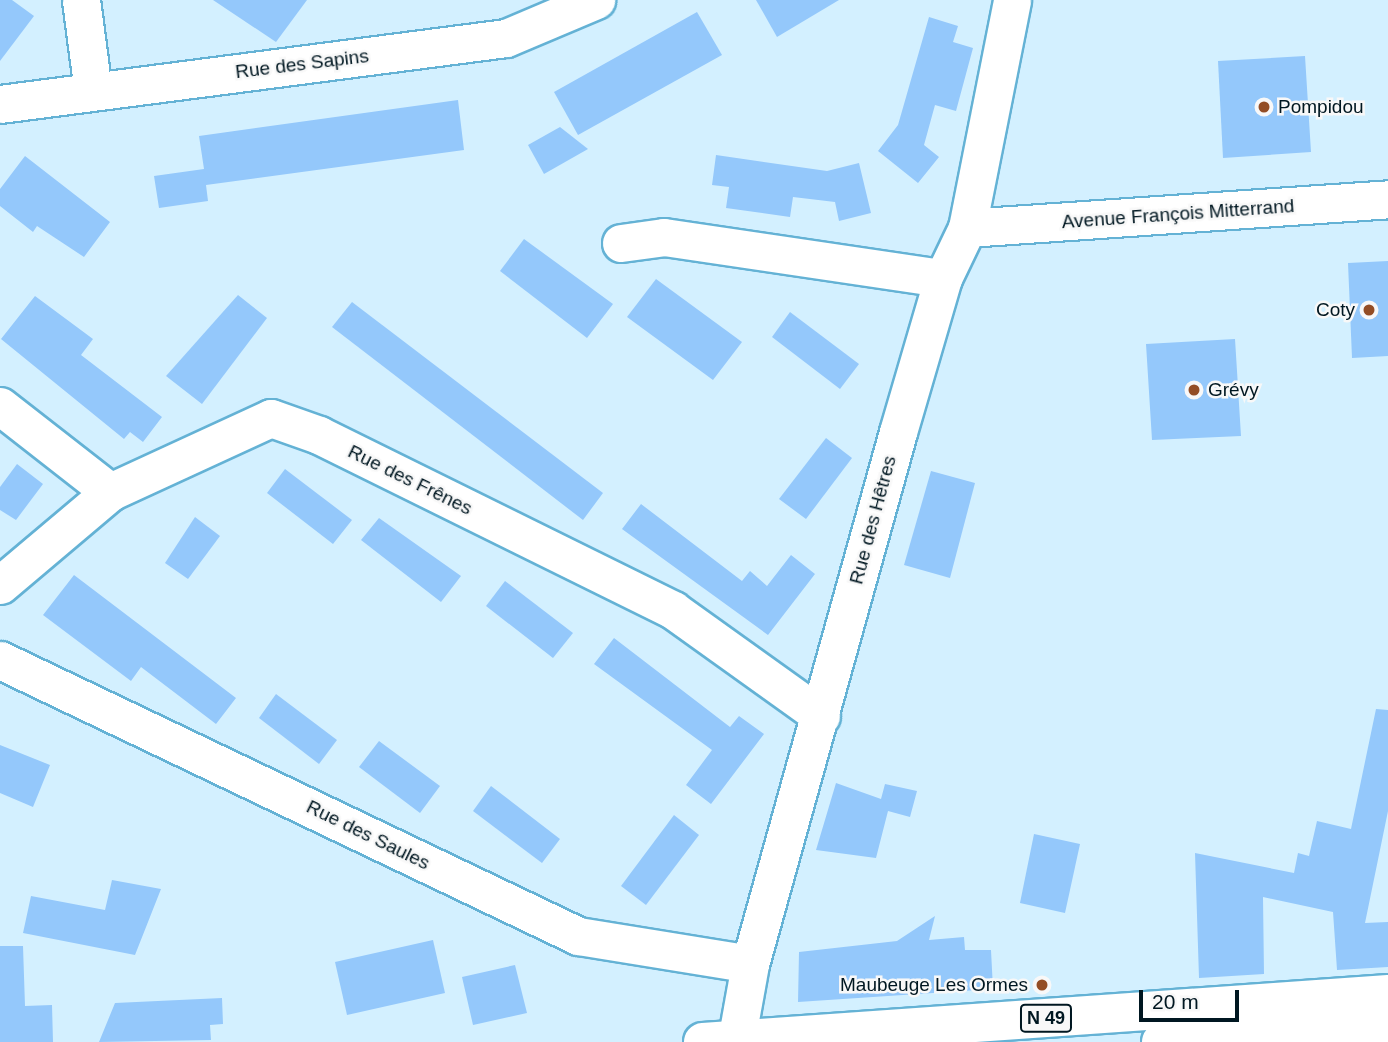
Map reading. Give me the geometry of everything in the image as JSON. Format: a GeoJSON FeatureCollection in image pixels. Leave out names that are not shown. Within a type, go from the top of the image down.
{"type":"FeatureCollection","features":[{"type":"Feature","properties":{"kind":"main road","name":"N 49"},"geometry":{"type":"LineString","coordinates":[[725,1041],[1388,994]]}},
{"type":"Feature","properties":{"kind":"main road"},"geometry":{"type":"LineString","coordinates":[[1161,1042],[1388,1026]]}},
{"type":"Feature","properties":{"kind":"street"},"geometry":{"type":"LineString","coordinates":[[81,0],[93,91]]}},
{"type":"Feature","properties":{"kind":"street","name":"Rue des Sapins"},"geometry":{"type":"LineString","coordinates":[[0,104],[506,38],[596,0]]}},
{"type":"Feature","properties":{"kind":"street","name":"Rue des Hêtres"},"geometry":{"type":"LineString","coordinates":[[725,1041],[750,964],[821,716],[943,278],[967,228],[1012,0]]}},
{"type":"Feature","properties":{"kind":"street","name":"Avenue François Mitterrand"},"geometry":{"type":"LineString","coordinates":[[967,228],[1388,199]]}},
{"type":"Feature","properties":{"kind":"street"},"geometry":{"type":"LineString","coordinates":[[621,243],[664,237],[943,278]]}},
{"type":"Feature","properties":{"kind":"street"},"geometry":{"type":"LineString","coordinates":[[0,406],[110,492]]}},
{"type":"Feature","properties":{"kind":"street","name":"Rue des Frênes"},"geometry":{"type":"LineString","coordinates":[[0,585],[110,492],[271,418],[318,435],[673,610],[821,716]]}},
{"type":"Feature","properties":{"kind":"street","name":"Rue des Saules"},"geometry":{"type":"LineString","coordinates":[[0,660],[578,936],[750,964]]}},
{"type":"Feature","properties":{"kind":"building"},"geometry":{"type":"Polygon","coordinates":[[[0,0],[12,0],[34,16],[0,61],[0,0]]]}},
{"type":"Feature","properties":{"kind":"building"},"geometry":{"type":"Polygon","coordinates":[[[213,0],[307,0],[276,42],[213,0]]]}},
{"type":"Feature","properties":{"kind":"building"},"geometry":{"type":"Polygon","coordinates":[[[756,0],[839,0],[777,37],[756,0]]]}},
{"type":"Feature","properties":{"kind":"building"},"geometry":{"type":"Polygon","coordinates":[[[697,12],[722,55],[578,135],[554,92],[697,12]]]}},
{"type":"Feature","properties":{"kind":"building"},"geometry":{"type":"Polygon","coordinates":[[[929,17],[958,26],[953,42],[973,48],[956,111],[935,105],[924,145],[939,157],[918,183],[878,151],[898,125],[929,17]]]}},
{"type":"Feature","properties":{"kind":"building","name":"Pompidou"},"geometry":{"type":"Polygon","coordinates":[[[1305,56],[1311,152],[1223,158],[1218,61],[1305,56]]]}},
{"type":"Feature","properties":{"kind":"building"},"geometry":{"type":"Polygon","coordinates":[[[458,100],[464,150],[206,185],[208,201],[159,208],[154,176],[204,169],[199,136],[458,100]]]}},
{"type":"Feature","properties":{"kind":"building"},"geometry":{"type":"Polygon","coordinates":[[[560,127],[588,149],[544,174],[528,145],[560,127]]]}},
{"type":"Feature","properties":{"kind":"building"},"geometry":{"type":"Polygon","coordinates":[[[716,155],[827,171],[859,163],[871,213],[839,221],[835,202],[793,197],[790,217],[726,208],[729,187],[712,185],[716,155]]]}},
{"type":"Feature","properties":{"kind":"building"},"geometry":{"type":"Polygon","coordinates":[[[25,156],[110,222],[84,257],[37,226],[33,232],[0,206],[0,189],[25,156]]]}},
{"type":"Feature","properties":{"kind":"building"},"geometry":{"type":"Polygon","coordinates":[[[524,239],[613,304],[587,338],[500,271],[524,239]]]}},
{"type":"Feature","properties":{"kind":"building","name":"Coty"},"geometry":{"type":"Polygon","coordinates":[[[1388,261],[1388,356],[1352,358],[1348,263],[1388,261]]]}},
{"type":"Feature","properties":{"kind":"building"},"geometry":{"type":"Polygon","coordinates":[[[656,279],[742,342],[713,380],[627,317],[656,279]]]}},
{"type":"Feature","properties":{"kind":"building"},"geometry":{"type":"Polygon","coordinates":[[[238,295],[267,318],[202,404],[166,376],[238,295]]]}},
{"type":"Feature","properties":{"kind":"building"},"geometry":{"type":"Polygon","coordinates":[[[35,296],[93,339],[81,355],[162,417],[143,442],[130,432],[124,439],[1,339],[35,296]]]}},
{"type":"Feature","properties":{"kind":"building"},"geometry":{"type":"Polygon","coordinates":[[[352,302],[603,493],[583,520],[332,327],[352,302]]]}},
{"type":"Feature","properties":{"kind":"building"},"geometry":{"type":"Polygon","coordinates":[[[790,312],[859,364],[840,389],[772,337],[790,312]]]}},
{"type":"Feature","properties":{"kind":"building","name":"Grévy"},"geometry":{"type":"Polygon","coordinates":[[[1235,339],[1241,436],[1152,440],[1146,344],[1235,339]]]}},
{"type":"Feature","properties":{"kind":"building"},"geometry":{"type":"Polygon","coordinates":[[[826,438],[852,458],[806,519],[779,499],[826,438]]]}},
{"type":"Feature","properties":{"kind":"building"},"geometry":{"type":"Polygon","coordinates":[[[17,464],[43,484],[16,520],[0,510],[0,487],[17,464]]]}},
{"type":"Feature","properties":{"kind":"building"},"geometry":{"type":"Polygon","coordinates":[[[285,469],[352,520],[333,544],[267,493],[285,469]]]}},
{"type":"Feature","properties":{"kind":"building"},"geometry":{"type":"Polygon","coordinates":[[[931,471],[975,483],[950,578],[904,565],[931,471]]]}},
{"type":"Feature","properties":{"kind":"building"},"geometry":{"type":"Polygon","coordinates":[[[641,504],[742,581],[750,571],[767,586],[791,555],[815,574],[768,635],[622,529],[641,504]]]}},
{"type":"Feature","properties":{"kind":"building"},"geometry":{"type":"Polygon","coordinates":[[[195,517],[220,536],[188,579],[165,563],[195,517]]]}},
{"type":"Feature","properties":{"kind":"building"},"geometry":{"type":"Polygon","coordinates":[[[379,518],[461,576],[441,602],[361,540],[379,518]]]}},
{"type":"Feature","properties":{"kind":"building"},"geometry":{"type":"Polygon","coordinates":[[[74,575],[236,698],[216,724],[141,667],[131,681],[43,615],[74,575]]]}},
{"type":"Feature","properties":{"kind":"building"},"geometry":{"type":"Polygon","coordinates":[[[505,581],[573,633],[553,658],[486,606],[505,581]]]}},
{"type":"Feature","properties":{"kind":"building"},"geometry":{"type":"Polygon","coordinates":[[[614,638],[730,727],[739,716],[764,734],[711,804],[686,785],[712,750],[594,664],[614,638]]]}},
{"type":"Feature","properties":{"kind":"building"},"geometry":{"type":"Polygon","coordinates":[[[276,694],[337,740],[319,764],[259,718],[276,694]]]}},
{"type":"Feature","properties":{"kind":"building"},"geometry":{"type":"Polygon","coordinates":[[[1376,709],[1388,710],[1388,811],[1365,923],[1388,922],[1388,967],[1337,970],[1333,912],[1263,897],[1264,974],[1199,978],[1195,853],[1294,873],[1298,853],[1309,856],[1317,821],[1351,829],[1376,709]]]}},
{"type":"Feature","properties":{"kind":"building"},"geometry":{"type":"Polygon","coordinates":[[[379,741],[440,786],[420,813],[359,767],[379,741]]]}},
{"type":"Feature","properties":{"kind":"building"},"geometry":{"type":"Polygon","coordinates":[[[0,745],[50,765],[33,807],[0,793],[0,745]]]}},
{"type":"Feature","properties":{"kind":"building"},"geometry":{"type":"Polygon","coordinates":[[[836,783],[881,799],[885,784],[917,791],[910,817],[888,811],[876,858],[816,850],[836,783]]]}},
{"type":"Feature","properties":{"kind":"building"},"geometry":{"type":"Polygon","coordinates":[[[491,786],[560,839],[542,863],[473,811],[491,786]]]}},
{"type":"Feature","properties":{"kind":"building"},"geometry":{"type":"Polygon","coordinates":[[[674,815],[699,835],[646,905],[621,886],[674,815]]]}},
{"type":"Feature","properties":{"kind":"building"},"geometry":{"type":"Polygon","coordinates":[[[1034,834],[1080,844],[1065,913],[1020,903],[1034,834]]]}},
{"type":"Feature","properties":{"kind":"building"},"geometry":{"type":"Polygon","coordinates":[[[112,880],[161,889],[135,955],[23,933],[31,896],[105,910],[112,880]]]}},
{"type":"Feature","properties":{"kind":"building"},"geometry":{"type":"Polygon","coordinates":[[[935,916],[929,940],[964,937],[965,950],[991,950],[993,989],[798,1002],[799,952],[897,941],[935,916]]]}},
{"type":"Feature","properties":{"kind":"building"},"geometry":{"type":"Polygon","coordinates":[[[433,940],[445,993],[347,1015],[335,962],[433,940]]]}},
{"type":"Feature","properties":{"kind":"building"},"geometry":{"type":"Polygon","coordinates":[[[0,946],[23,946],[25,1006],[52,1005],[53,1042],[0,1042],[0,946]]]}},
{"type":"Feature","properties":{"kind":"building"},"geometry":{"type":"Polygon","coordinates":[[[515,965],[527,1013],[473,1025],[462,977],[515,965]]]}},
{"type":"Feature","properties":{"kind":"building"},"geometry":{"type":"Polygon","coordinates":[[[222,998],[223,1024],[210,1025],[211,1040],[99,1042],[115,1003],[222,998]]]}},
{"type":"Feature","properties":{"kind":"place","name":"Pompidou"},"geometry":{"type":"Point","coordinates":[1264,107]}},
{"type":"Feature","properties":{"kind":"place","name":"Coty"},"geometry":{"type":"Point","coordinates":[1369,310]}},
{"type":"Feature","properties":{"kind":"place","name":"Grévy"},"geometry":{"type":"Point","coordinates":[1194,390]}},
{"type":"Feature","properties":{"kind":"place","name":"Maubeuge Les Ormes"},"geometry":{"type":"Point","coordinates":[1042,985]}}]}
